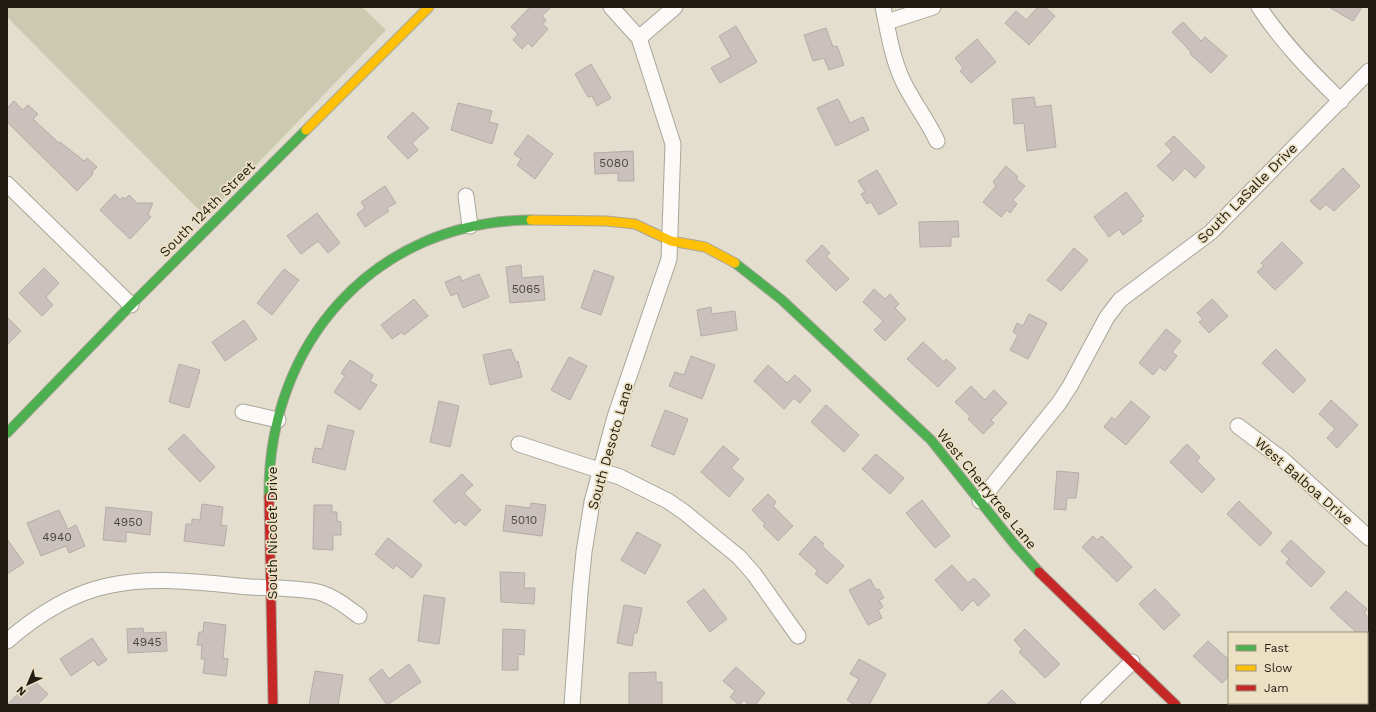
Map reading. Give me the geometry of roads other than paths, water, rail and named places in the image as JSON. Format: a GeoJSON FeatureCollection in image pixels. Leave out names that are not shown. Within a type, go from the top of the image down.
{"type":"FeatureCollection","features":[{"type":"Feature","properties":{"kind":"street","name":"South 124th Street"},"geometry":{"type":"LineString","coordinates":[[7,433],[131,305],[429,7]]}},
{"type":"Feature","properties":{"kind":"street"},"geometry":{"type":"LineString","coordinates":[[611,7],[639,38],[675,7]]}},
{"type":"Feature","properties":{"kind":"street"},"geometry":{"type":"LineString","coordinates":[[883,7],[901,77],[910,94],[928,121],[937,141]]}},
{"type":"Feature","properties":{"kind":"street"},"geometry":{"type":"LineString","coordinates":[[887,22],[933,7]]}},
{"type":"Feature","properties":{"kind":"street"},"geometry":{"type":"LineString","coordinates":[[1259,7],[1269,23],[1293,52],[1340,101]]}},
{"type":"Feature","properties":{"kind":"street","name":"South Desoto Lane"},"geometry":{"type":"LineString","coordinates":[[572,705],[584,552],[592,502],[615,417],[669,259],[673,144],[639,38]]}},
{"type":"Feature","properties":{"kind":"street","name":"South LaSalle Drive"},"geometry":{"type":"LineString","coordinates":[[980,501],[1059,403],[1070,386],[1107,317],[1120,300],[1138,285],[1211,232],[1369,71]]}},
{"type":"Feature","properties":{"kind":"street"},"geometry":{"type":"LineString","coordinates":[[7,184],[131,305]]}},
{"type":"Feature","properties":{"kind":"street"},"geometry":{"type":"LineString","coordinates":[[466,196],[470,226]]}},
{"type":"Feature","properties":{"kind":"street","name":"South Nicolet Drive"},"geometry":{"type":"LineString","coordinates":[[273,705],[269,478],[278,420],[291,377],[303,352],[333,309],[354,288],[379,268],[404,252],[430,239],[470,226],[514,220],[614,222],[642,226],[669,240]]}},
{"type":"Feature","properties":{"kind":"street","name":"West Cherrytree Lane"},"geometry":{"type":"LineString","coordinates":[[669,240],[707,247],[747,271],[778,297],[931,440],[1011,542],[1027,560],[1176,705]]}},
{"type":"Feature","properties":{"kind":"street"},"geometry":{"type":"LineString","coordinates":[[243,412],[278,420]]}},
{"type":"Feature","properties":{"kind":"street","name":"West Balboa Drive"},"geometry":{"type":"LineString","coordinates":[[1238,426],[1282,459],[1369,538]]}},
{"type":"Feature","properties":{"kind":"street"},"geometry":{"type":"LineString","coordinates":[[519,444],[634,483],[668,501],[718,538],[754,574],[798,636]]}},
{"type":"Feature","properties":{"kind":"street"},"geometry":{"type":"LineString","coordinates":[[7,641],[26,624],[58,604],[84,592],[107,586],[163,580],[318,592],[345,604],[360,616]]}},
{"type":"Feature","properties":{"kind":"street"},"geometry":{"type":"LineString","coordinates":[[1088,705],[1132,662]]}}]}
